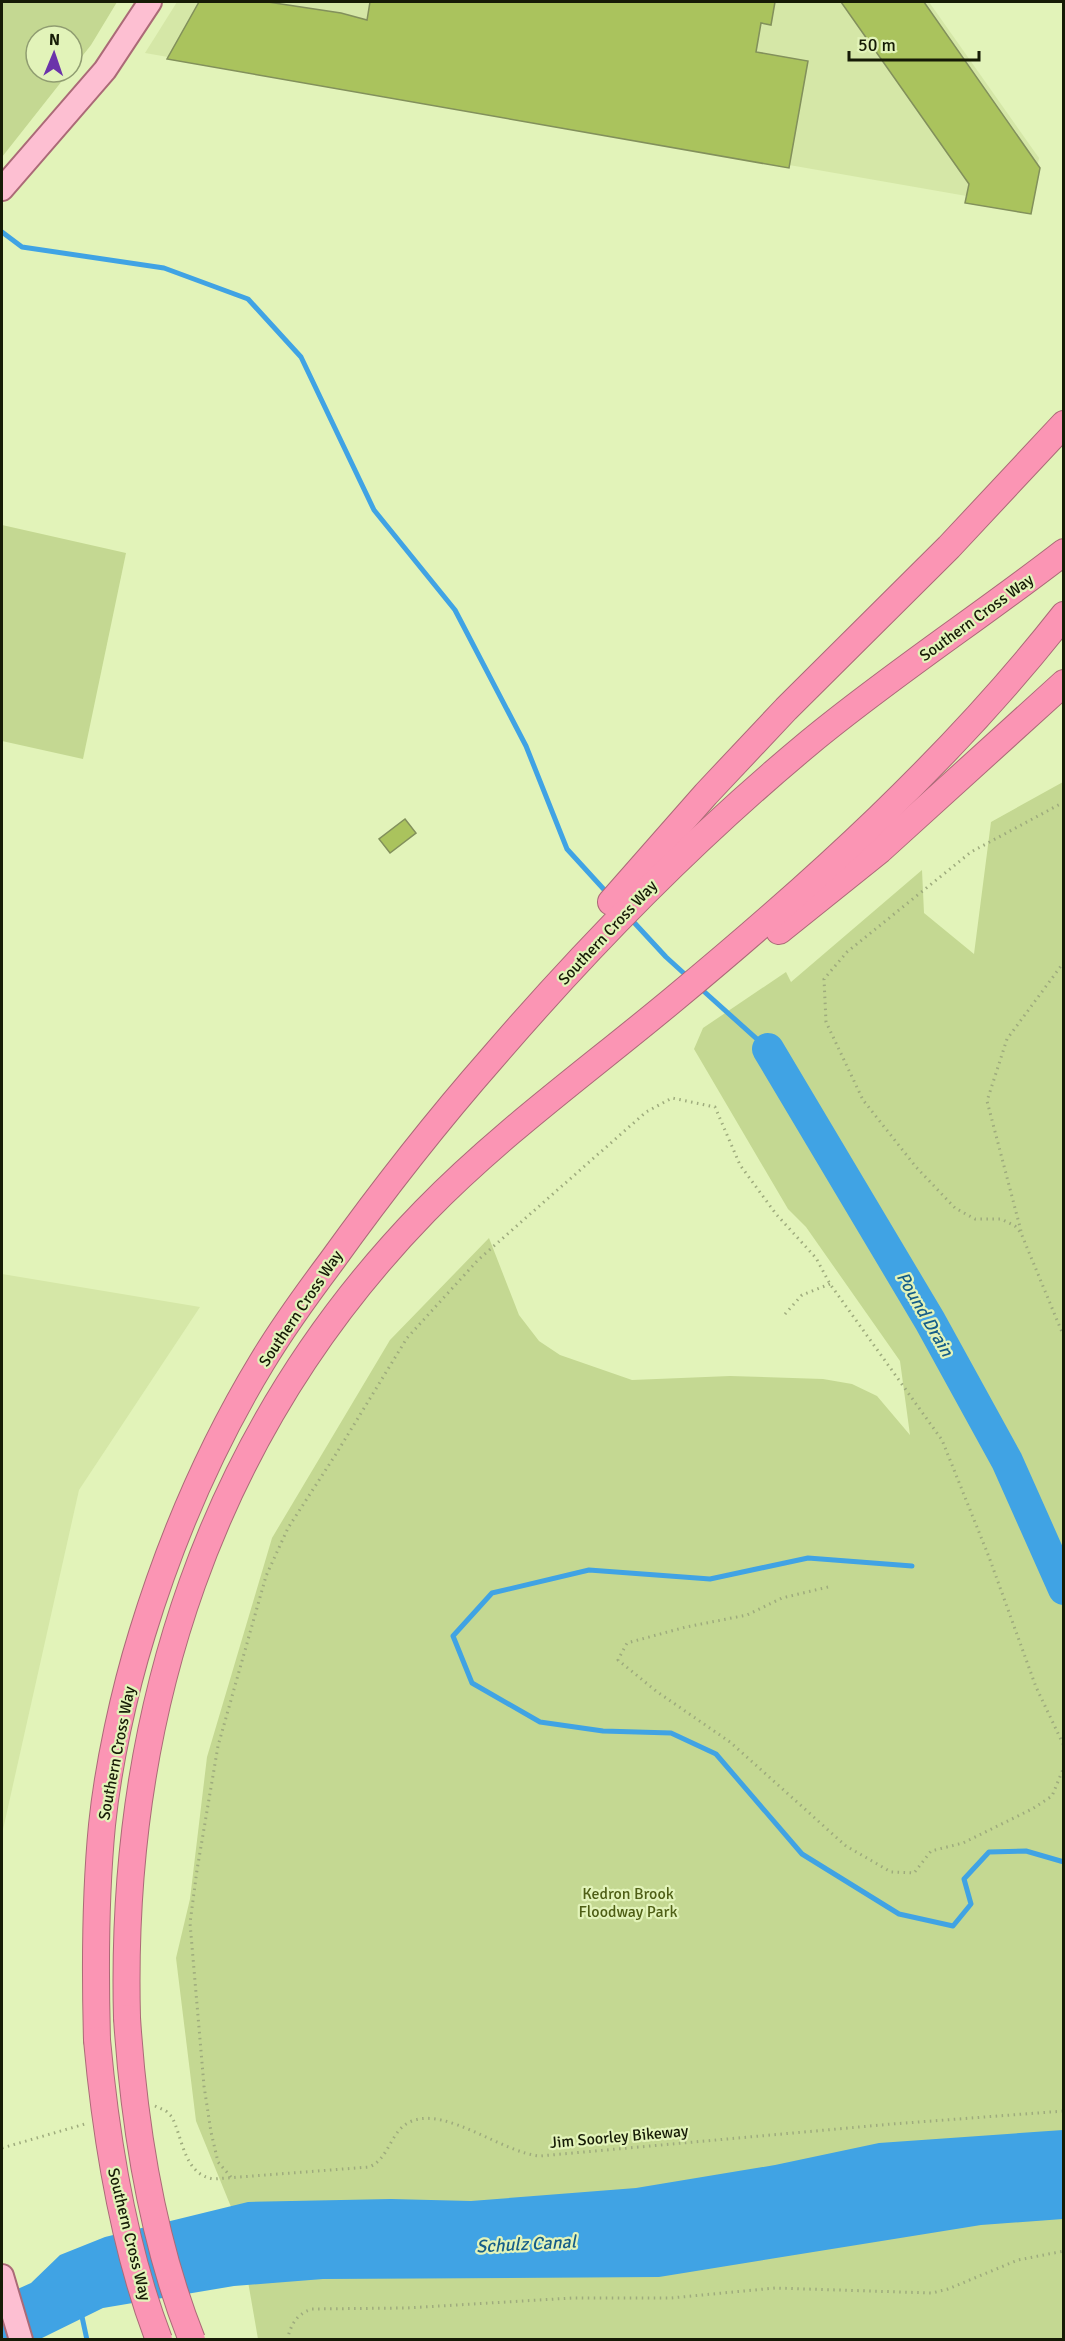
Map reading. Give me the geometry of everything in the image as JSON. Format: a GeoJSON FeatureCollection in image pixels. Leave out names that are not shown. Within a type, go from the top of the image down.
{"type":"FeatureCollection","features":[{"type":"Feature","properties":{"kind":"highway"},"geometry":{"type":"LineString","coordinates":[[636,887],[706,794],[770,726],[949,546],[1064,424]]}},
{"type":"Feature","properties":{"kind":"highway","name":"Southern Cross Way"},"geometry":{"type":"LineString","coordinates":[[159,2340],[141,2283],[112,2167],[103,2101],[97,2040],[95,1924],[102,1821],[125,1696],[141,1636],[190,1502],[222,1436],[263,1360],[382,1190],[459,1096],[580,959],[595,932],[636,887],[812,740],[895,675],[1064,552]]}},
{"type":"Feature","properties":{"kind":"highway"},"geometry":{"type":"LineString","coordinates":[[739,953],[916,781],[982,710],[1064,615]]}},
{"type":"Feature","properties":{"kind":"highway"},"geometry":{"type":"LineString","coordinates":[[739,953],[880,850],[1064,683]]}},
{"type":"Feature","properties":{"kind":"highway","name":"Southern Cross Way"},"geometry":{"type":"LineString","coordinates":[[192,2340],[166,2259],[149,2186],[133,2092],[127,2018],[126,1921],[130,1859],[150,1729],[169,1653],[208,1539],[246,1459],[299,1366],[332,1319],[391,1247],[424,1211],[492,1148],[711,967],[739,953]]}},
{"type":"Feature","properties":{"kind":"main road"},"geometry":{"type":"LineString","coordinates":[[2,189],[105,70],[150,2]]}},
{"type":"Feature","properties":{"kind":"main road"},"geometry":{"type":"LineString","coordinates":[[2,2276],[21,2340]]}},
{"type":"Feature","properties":{"kind":"path"},"geometry":{"type":"LineString","coordinates":[[1021,1233],[1015,1226],[1001,1219],[975,1219],[955,1208],[916,1167],[863,1100],[826,1022],[824,979],[847,952],[971,852],[1064,802]]}},
{"type":"Feature","properties":{"kind":"path"},"geometry":{"type":"LineString","coordinates":[[1064,962],[1007,1039],[987,1101],[1021,1233],[1064,1337]]}},
{"type":"Feature","properties":{"kind":"path"},"geometry":{"type":"LineString","coordinates":[[231,2177],[218,2162],[211,2132],[204,2086],[190,1923],[218,1746],[266,1576],[288,1528],[407,1338],[478,1260],[646,1112],[672,1098],[715,1107],[740,1165],[776,1214],[816,1258],[830,1284],[942,1440],[989,1557],[1036,1687],[1064,1746]]}},
{"type":"Feature","properties":{"kind":"path"},"geometry":{"type":"LineString","coordinates":[[785,1314],[802,1295],[830,1284]]}},
{"type":"Feature","properties":{"kind":"path"},"geometry":{"type":"LineString","coordinates":[[828,1587],[782,1598],[747,1615],[686,1627],[627,1643],[618,1660],[656,1691],[730,1742],[846,1846],[891,1872],[914,1873],[931,1851],[963,1843],[1032,1809],[1052,1796],[1064,1767]]}},
{"type":"Feature","properties":{"kind":"path","name":"Jim Soorley Bikeway"},"geometry":{"type":"LineString","coordinates":[[149,2106],[162,2108],[172,2117],[190,2163],[197,2173],[209,2178],[369,2167],[379,2160],[402,2127],[425,2118],[449,2122],[515,2149],[540,2156],[1064,2111]]}},
{"type":"Feature","properties":{"kind":"path"},"geometry":{"type":"LineString","coordinates":[[2,2148],[88,2123]]}},
{"type":"Feature","properties":{"kind":"path"},"geometry":{"type":"LineString","coordinates":[[287,2340],[294,2321],[302,2313],[312,2309],[407,2308],[572,2298],[681,2297],[775,2288],[932,2293],[948,2289],[1018,2260],[1064,2251]]}},
{"type":"Feature","properties":{"kind":"shaded area"},"geometry":{"type":"Polygon","coordinates":[[[177,2],[929,2],[1039,158],[1030,207],[145,53],[177,2]]]}},
{"type":"Feature","properties":{"kind":"shaded area"},"geometry":{"type":"Polygon","coordinates":[[[2,1274],[200,1307],[79,1490],[2,1834],[2,1274]]]}},
{"type":"Feature","properties":{"kind":"green space"},"geometry":{"type":"Polygon","coordinates":[[[2,2],[117,2],[84,54],[84,24],[24,24],[24,84],[60,84],[2,157],[2,2]]]}},
{"type":"Feature","properties":{"kind":"green space"},"geometry":{"type":"Polygon","coordinates":[[[2,525],[126,553],[83,759],[2,741],[2,525]]]}},
{"type":"Feature","properties":{"kind":"green space","name":"Kedron Brook Floodway Park"},"geometry":{"type":"Polygon","coordinates":[[[1063,782],[1063,2339],[258,2339],[238,2224],[196,2121],[176,1958],[190,1899],[207,1757],[272,1538],[390,1340],[489,1238],[519,1315],[539,1341],[560,1355],[632,1380],[730,1376],[823,1379],[852,1384],[877,1396],[910,1435],[900,1361],[806,1227],[788,1209],[694,1049],[703,1028],[786,972],[791,982],[922,870],[924,913],[974,954],[991,822],[1063,782]]]}},
{"type":"Feature","properties":{"kind":"water","name":"Schulz Canal"},"geometry":{"type":"Polygon","coordinates":[[[1063,2130],[1063,2219],[981,2225],[659,2277],[323,2279],[234,2286],[103,2308],[40,2339],[2,2339],[2,2296],[31,2283],[60,2255],[105,2237],[248,2202],[391,2199],[471,2201],[636,2188],[775,2165],[879,2143],[1063,2130]]]}},
{"type":"Feature","properties":{"kind":"building"},"geometry":{"type":"Polygon","coordinates":[[[199,2],[268,2],[341,13],[367,20],[370,2],[775,2],[771,25],[761,23],[756,52],[808,61],[789,168],[167,59],[199,2]]]}},
{"type":"Feature","properties":{"kind":"building"},"geometry":{"type":"Polygon","coordinates":[[[841,2],[924,2],[1040,168],[1031,214],[965,203],[969,184],[841,2]]]}},
{"type":"Feature","properties":{"kind":"building"},"geometry":{"type":"Polygon","coordinates":[[[405,819],[416,833],[390,853],[379,839],[405,819]]]}},
{"type":"Feature","properties":{"kind":"waterway"},"geometry":{"type":"LineString","coordinates":[[2,232],[22,247],[164,268],[248,299],[301,357],[374,510],[455,610],[526,746],[567,849],[609,895]]}},
{"type":"Feature","properties":{"kind":"waterway"},"geometry":{"type":"LineString","coordinates":[[629,917],[688,977]]}},
{"type":"Feature","properties":{"kind":"waterway"},"geometry":{"type":"LineString","coordinates":[[699,987],[768,1049]]}},
{"type":"Feature","properties":{"kind":"waterway","name":"Pound Drain"},"geometry":{"type":"LineString","coordinates":[[768,1049],[930,1321],[1007,1461],[1064,1589]]}},
{"type":"Feature","properties":{"kind":"waterway"},"geometry":{"type":"LineString","coordinates":[[912,1566],[808,1558],[710,1579],[589,1570],[492,1593],[453,1636],[472,1683],[540,1722],[603,1731],[671,1733],[716,1754],[802,1854],[899,1914],[953,1926],[971,1904],[964,1879],[989,1852],[1026,1851],[1064,1862]]}},
{"type":"Feature","properties":{"kind":"waterway"},"geometry":{"type":"LineString","coordinates":[[81,2312],[87,2340]]}}]}
